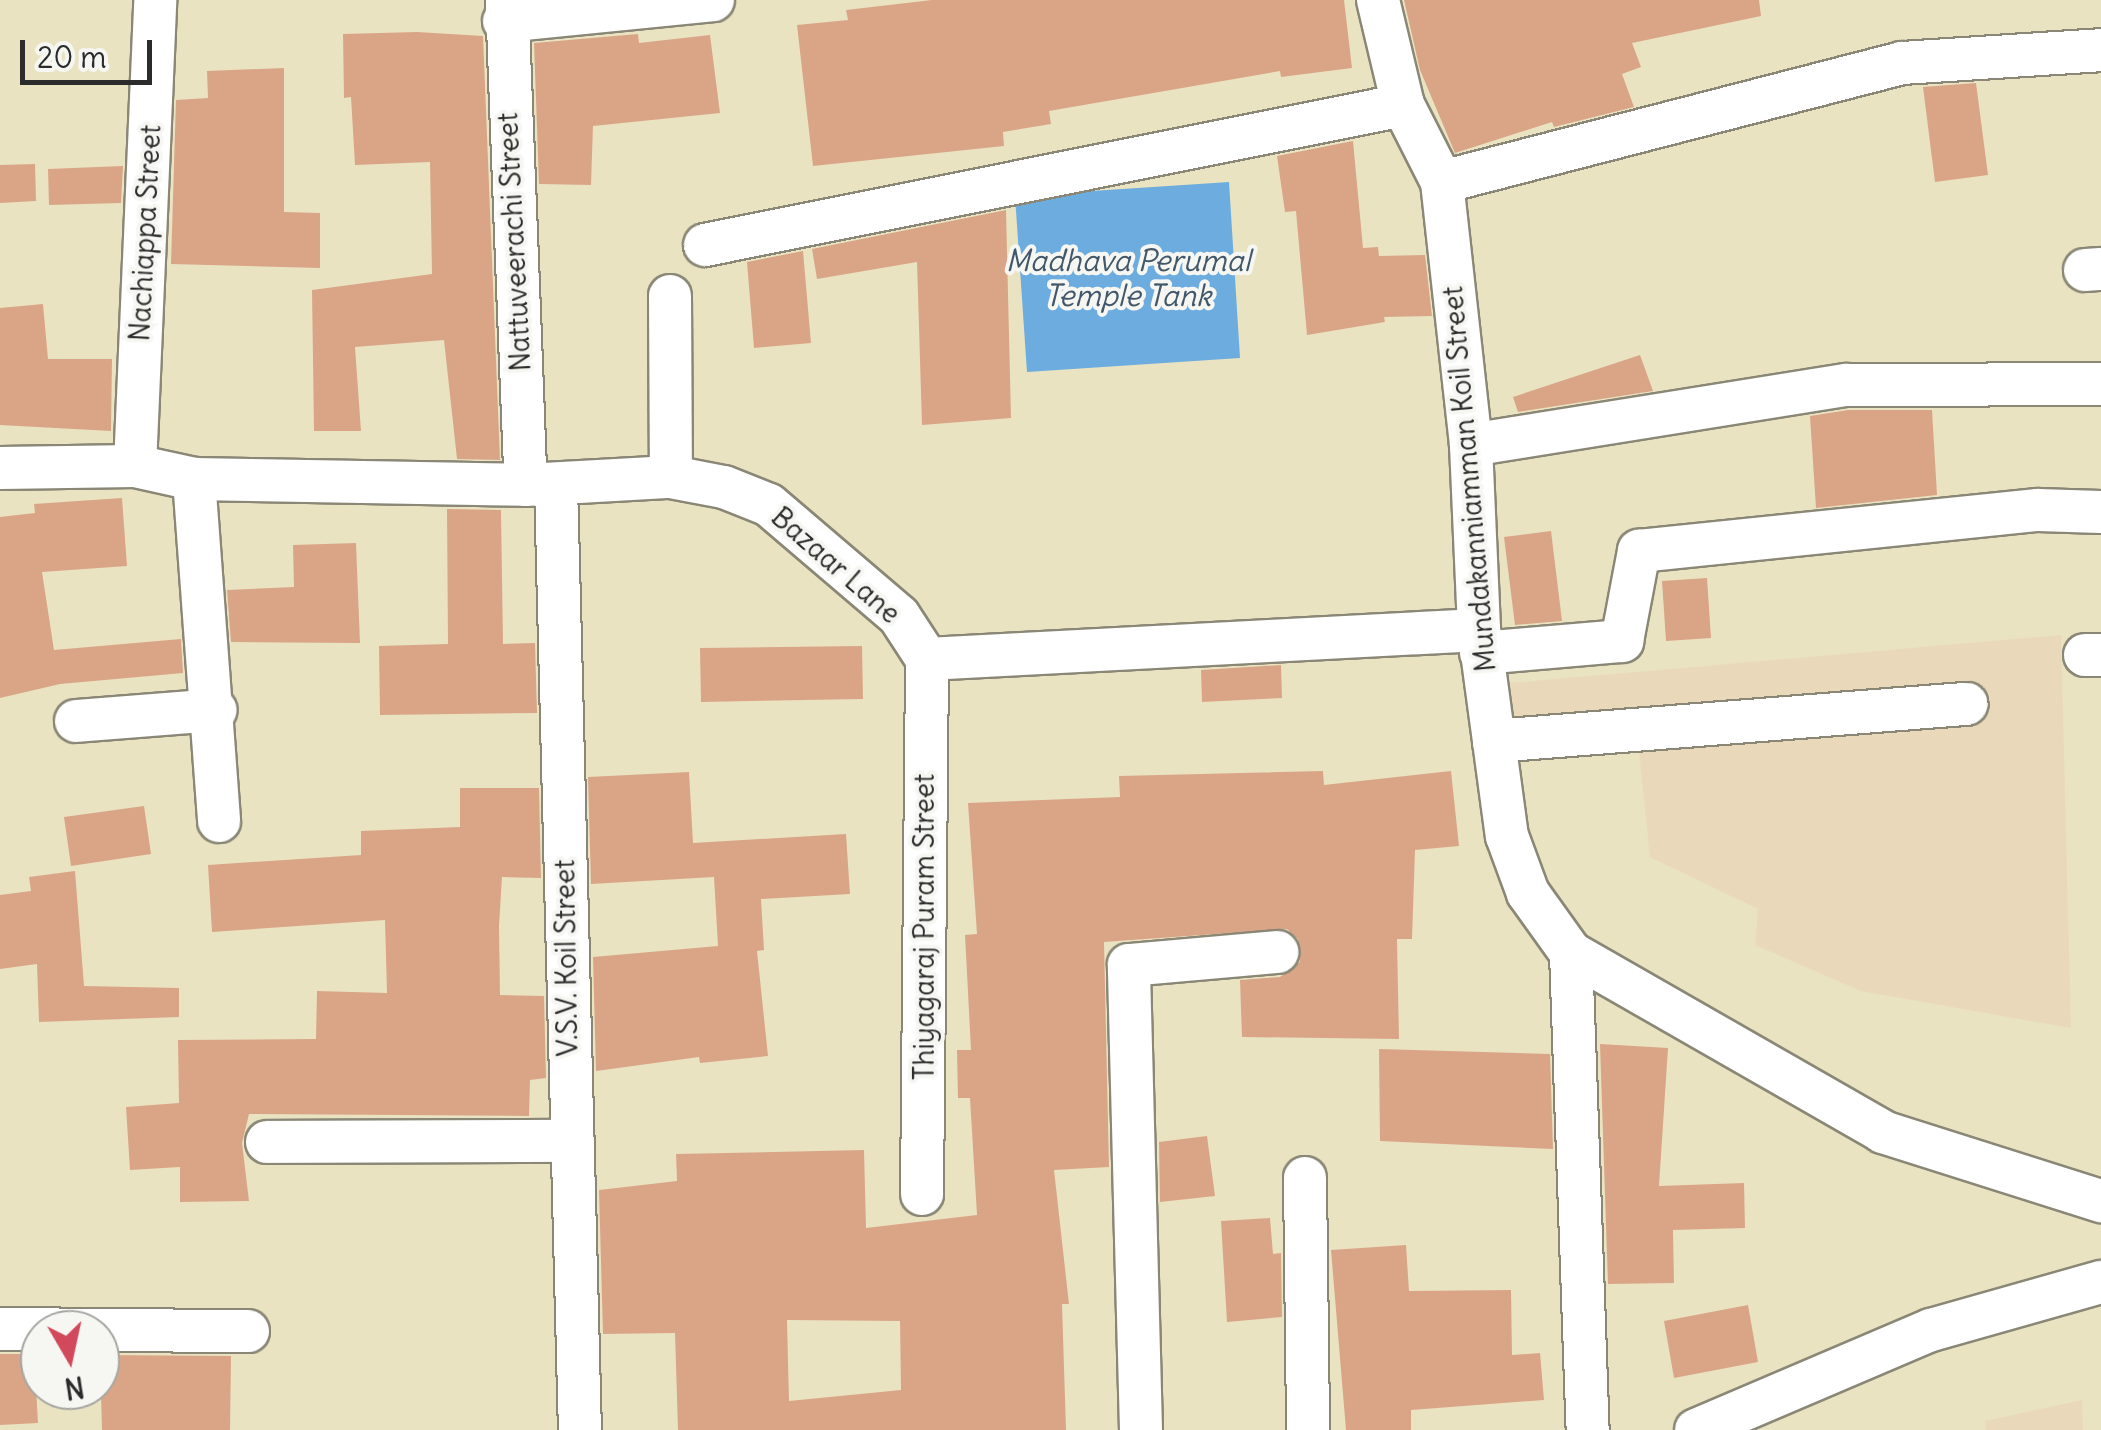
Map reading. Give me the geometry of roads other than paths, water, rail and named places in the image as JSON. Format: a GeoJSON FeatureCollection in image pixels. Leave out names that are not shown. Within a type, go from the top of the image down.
{"type":"FeatureCollection","features":[{"type":"Feature","properties":{"kind":"street","name":"Nachiappa Street"},"geometry":{"type":"LineString","coordinates":[[135,466],[156,0]]}},
{"type":"Feature","properties":{"kind":"street"},"geometry":{"type":"LineString","coordinates":[[506,10],[713,0]]}},
{"type":"Feature","properties":{"kind":"street","name":"Mundakanniamman Koil Street"},"geometry":{"type":"LineString","coordinates":[[1378,0],[1403,105],[1442,182],[1470,445],[1480,641],[1507,836],[1528,893],[1571,953],[1882,1132],[2101,1200]]}},
{"type":"Feature","properties":{"kind":"street","name":"Nattuveerachi Street"},"geometry":{"type":"LineString","coordinates":[[506,10],[541,485]]}},
{"type":"Feature","properties":{"kind":"street"},"geometry":{"type":"LineString","coordinates":[[1442,182],[1902,63],[2101,50]]}},
{"type":"Feature","properties":{"kind":"street"},"geometry":{"type":"LineString","coordinates":[[705,245],[1403,105]]}},
{"type":"Feature","properties":{"kind":"street"},"geometry":{"type":"LineString","coordinates":[[670,296],[671,477]]}},
{"type":"Feature","properties":{"kind":"street"},"geometry":{"type":"LineString","coordinates":[[1470,445],[1846,385],[2101,384]]}},
{"type":"Feature","properties":{"kind":"street","name":"Bazaar Lane"},"geometry":{"type":"LineString","coordinates":[[0,468],[135,466],[194,479],[541,485],[671,477],[769,505],[899,616],[926,660]]}},
{"type":"Feature","properties":{"kind":"street"},"geometry":{"type":"LineString","coordinates":[[194,479],[216,710],[219,822]]}},
{"type":"Feature","properties":{"kind":"street","name":"V.S.V. Koil Street"},"geometry":{"type":"LineString","coordinates":[[541,485],[580,1430]]}},
{"type":"Feature","properties":{"kind":"street"},"geometry":{"type":"LineString","coordinates":[[926,660],[1480,641],[1622,641],[1639,551],[2038,510],[2101,512]]}},
{"type":"Feature","properties":{"kind":"street","name":"Thiyagaraj Puram Street"},"geometry":{"type":"LineString","coordinates":[[922,1194],[926,660]]}},
{"type":"Feature","properties":{"kind":"street"},"geometry":{"type":"LineString","coordinates":[[1494,741],[1967,704]]}},
{"type":"Feature","properties":{"kind":"street"},"geometry":{"type":"LineString","coordinates":[[76,721],[216,710]]}},
{"type":"Feature","properties":{"kind":"street"},"geometry":{"type":"LineString","coordinates":[[1140,1430],[1129,965],[1277,952]]}},
{"type":"Feature","properties":{"kind":"street"},"geometry":{"type":"LineString","coordinates":[[1571,953],[1588,1430]]}},
{"type":"Feature","properties":{"kind":"street"},"geometry":{"type":"LineString","coordinates":[[267,1142],[570,1141]]}},
{"type":"Feature","properties":{"kind":"street"},"geometry":{"type":"LineString","coordinates":[[1304,1178],[1308,1430]]}},
{"type":"Feature","properties":{"kind":"street"},"geometry":{"type":"LineString","coordinates":[[1696,1430],[1930,1330],[2101,1282]]}},
{"type":"Feature","properties":{"kind":"street"},"geometry":{"type":"LineString","coordinates":[[0,1329],[248,1331]]}},
{"type":"Feature","properties":{"kind":"water","name":"Madhava Perumal Temple Tank"},"geometry":{"type":"Polygon","coordinates":[[[1229,182],[1240,358],[1027,372],[1015,196],[1229,182]]]}}]}
